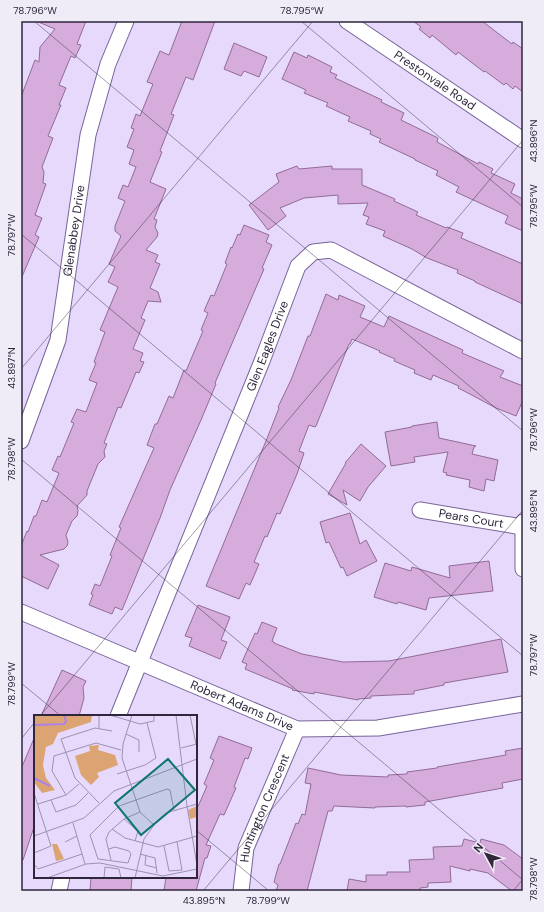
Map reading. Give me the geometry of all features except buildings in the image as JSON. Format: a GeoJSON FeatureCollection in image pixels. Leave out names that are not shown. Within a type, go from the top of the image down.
{"type":"FeatureCollection","features":[{"type":"Feature","properties":{"kind":"street","name":"Glenabbey Drive"},"geometry":{"type":"LineString","coordinates":[[21,441],[58,340],[88,135],[108,64],[126,21]]}},
{"type":"Feature","properties":{"kind":"street","name":"Prestonvale Road"},"geometry":{"type":"LineString","coordinates":[[347,21],[523,140]]}},
{"type":"Feature","properties":{"kind":"street","name":"Glen Eagles Drive"},"geometry":{"type":"LineString","coordinates":[[141,662],[259,368],[298,266],[313,252],[331,250],[523,351]]}},
{"type":"Feature","properties":{"kind":"street","name":"Pears Court"},"geometry":{"type":"LineString","coordinates":[[420,510],[523,525]]}},
{"type":"Feature","properties":{"kind":"street"},"geometry":{"type":"LineString","coordinates":[[523,525],[523,569]]}},
{"type":"Feature","properties":{"kind":"street","name":"Robert Adams Drive"},"geometry":{"type":"LineString","coordinates":[[21,612],[297,729],[378,728],[523,704]]}},
{"type":"Feature","properties":{"kind":"street"},"geometry":{"type":"LineString","coordinates":[[118,715],[141,662]]}},
{"type":"Feature","properties":{"kind":"street","name":"Huntington Crescent"},"geometry":{"type":"LineString","coordinates":[[241,891],[246,848],[297,729]]}},
{"type":"Feature","properties":{"kind":"street"},"geometry":{"type":"LineString","coordinates":[[59,891],[62,878]]}}]}
